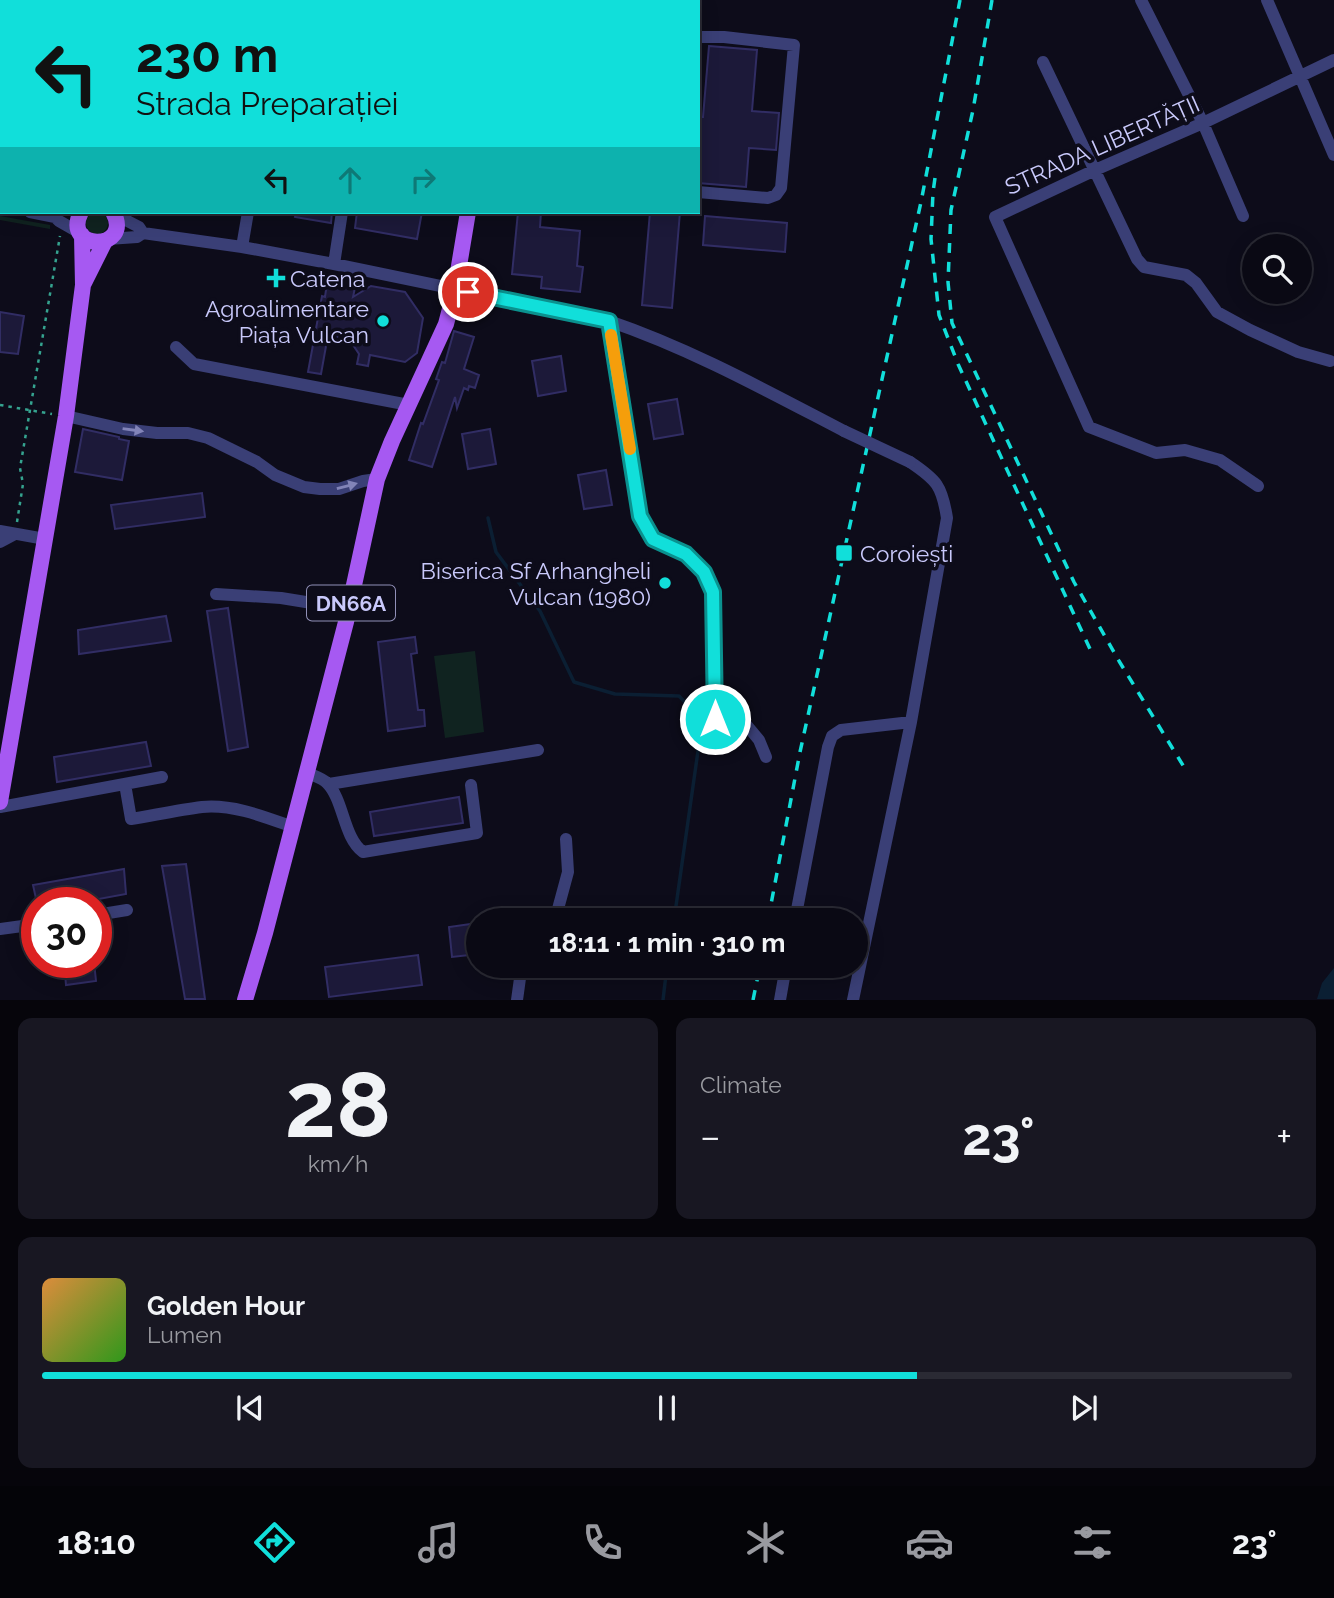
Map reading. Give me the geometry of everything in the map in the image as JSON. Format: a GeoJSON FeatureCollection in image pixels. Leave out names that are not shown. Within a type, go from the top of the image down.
{"type":"FeatureCollection","features":[{"type":"Feature","properties":{"kind":"main road"},"geometry":{"type":"LineString","coordinates":[[0,802],[66,416],[83,285],[81,234],[78,223],[80,214]]}},
{"type":"Feature","properties":{"kind":"main road"},"geometry":{"type":"LineString","coordinates":[[83,285],[106,240],[116,227],[113,214]]}},
{"type":"Feature","properties":{"kind":"main road","name":"DN66A"},"geometry":{"type":"LineString","coordinates":[[245,999],[259,958],[349,609],[377,479],[446,324],[455,290],[468,214]]}},
{"type":"Feature","properties":{"kind":"main road"},"geometry":{"type":"LineString","coordinates":[[81,234],[92,242],[106,240]]}},
{"type":"Feature","properties":{"kind":"street"},"geometry":{"type":"LineString","coordinates":[[1141,0],[1203,122],[1243,216]]}},
{"type":"Feature","properties":{"kind":"street"},"geometry":{"type":"LineString","coordinates":[[1267,0],[1333,148]]}},
{"type":"Feature","properties":{"kind":"street"},"geometry":{"type":"LineString","coordinates":[[700,37],[794,45],[781,188],[776,195],[768,198],[700,192]]}},
{"type":"Feature","properties":{"kind":"street","name":"STRADA LIBERTĂȚII"},"geometry":{"type":"LineString","coordinates":[[1258,486],[1220,460],[1185,450],[1156,453],[1090,427],[995,217],[1334,60]]}},
{"type":"Feature","properties":{"kind":"street"},"geometry":{"type":"LineString","coordinates":[[1043,62],[1137,259],[1144,267],[1185,275],[1196,283],[1217,312],[1298,352],[1330,361]]}},
{"type":"Feature","properties":{"kind":"street"},"geometry":{"type":"LineString","coordinates":[[40,214],[55,217],[81,234]]}},
{"type":"Feature","properties":{"kind":"street"},"geometry":{"type":"LineString","coordinates":[[55,217],[59,214]]}},
{"type":"Feature","properties":{"kind":"street"},"geometry":{"type":"LineString","coordinates":[[115,214],[139,227],[143,233]]}},
{"type":"Feature","properties":{"kind":"street"},"geometry":{"type":"LineString","coordinates":[[242,247],[248,214]]}},
{"type":"Feature","properties":{"kind":"street"},"geometry":{"type":"LineString","coordinates":[[334,264],[342,214]]}},
{"type":"Feature","properties":{"kind":"street"},"geometry":{"type":"LineString","coordinates":[[106,240],[137,237],[143,233],[242,247],[609,321],[647,334],[721,367],[910,462],[933,477],[944,499],[947,519],[911,722],[853,999]]}},
{"type":"Feature","properties":{"kind":"street"},"geometry":{"type":"LineString","coordinates":[[609,321],[640,516],[653,539],[686,554],[704,572],[713,592],[715,719]]}},
{"type":"Feature","properties":{"kind":"street"},"geometry":{"type":"LineString","coordinates":[[176,347],[194,363],[409,405]]}},
{"type":"Feature","properties":{"kind":"street"},"geometry":{"type":"LineString","coordinates":[[66,416],[123,429],[188,433],[208,438],[257,462],[275,475],[304,487],[339,489],[377,479]]}},
{"type":"Feature","properties":{"kind":"street"},"geometry":{"type":"LineString","coordinates":[[0,531],[45,539]]}},
{"type":"Feature","properties":{"kind":"street"},"geometry":{"type":"LineString","coordinates":[[0,542],[15,534]]}},
{"type":"Feature","properties":{"kind":"street"},"geometry":{"type":"LineString","coordinates":[[216,594],[281,598],[349,609]]}},
{"type":"Feature","properties":{"kind":"street"},"geometry":{"type":"LineString","coordinates":[[715,686],[759,740],[766,757]]}},
{"type":"Feature","properties":{"kind":"street"},"geometry":{"type":"LineString","coordinates":[[797,908],[832,736],[841,730],[911,722]]}},
{"type":"Feature","properties":{"kind":"street"},"geometry":{"type":"LineString","coordinates":[[329,784],[538,750]]}},
{"type":"Feature","properties":{"kind":"street"},"geometry":{"type":"LineString","coordinates":[[307,773],[329,784],[350,832],[363,852],[477,833],[471,785]]}},
{"type":"Feature","properties":{"kind":"street"},"geometry":{"type":"LineString","coordinates":[[0,807],[162,777]]}},
{"type":"Feature","properties":{"kind":"street"},"geometry":{"type":"LineString","coordinates":[[125,784],[131,819],[204,807],[229,808],[293,827]]}},
{"type":"Feature","properties":{"kind":"street"},"geometry":{"type":"LineString","coordinates":[[558,908],[568,872],[566,839]]}},
{"type":"Feature","properties":{"kind":"street"},"geometry":{"type":"LineString","coordinates":[[112,912],[127,910]]}},
{"type":"Feature","properties":{"kind":"street"},"geometry":{"type":"LineString","coordinates":[[0,929],[21,926]]}},
{"type":"Feature","properties":{"kind":"street"},"geometry":{"type":"LineString","coordinates":[[517,999],[520,978]]}},
{"type":"Feature","properties":{"kind":"street"},"geometry":{"type":"LineString","coordinates":[[780,999],[784,978]]}},
{"type":"Feature","properties":{"kind":"path"},"geometry":{"type":"LineString","coordinates":[[15,534],[23,484],[20,468],[60,234]]}},
{"type":"Feature","properties":{"kind":"path"},"geometry":{"type":"LineString","coordinates":[[0,405],[66,416]]}},
{"type":"Feature","properties":{"kind":"green space"},"geometry":{"type":"Polygon","coordinates":[[[90,214],[104,214],[108,219],[108,227],[101,234],[93,234],[86,227],[86,219],[90,214]]]}},
{"type":"Feature","properties":{"kind":"green space"},"geometry":{"type":"Polygon","coordinates":[[[0,216],[50,225],[50,229],[0,220],[0,216]]]}},
{"type":"Feature","properties":{"kind":"green space"},"geometry":{"type":"Polygon","coordinates":[[[475,651],[484,732],[445,738],[434,656],[475,651]]]}},
{"type":"Feature","properties":{"kind":"water"},"geometry":{"type":"Polygon","coordinates":[[[1334,968],[1334,999],[1317,999],[1322,983],[1334,968]]]}},
{"type":"Feature","properties":{"kind":"building"},"geometry":{"type":"Polygon","coordinates":[[[709,46],[757,50],[752,111],[779,113],[776,150],[749,148],[746,187],[700,183],[700,117],[703,117],[709,46]]]}},
{"type":"Feature","properties":{"kind":"building"},"geometry":{"type":"Polygon","coordinates":[[[296,214],[332,214],[331,223],[295,217],[296,214]]]}},
{"type":"Feature","properties":{"kind":"building"},"geometry":{"type":"Polygon","coordinates":[[[357,214],[422,214],[417,239],[355,228],[357,214]]]}},
{"type":"Feature","properties":{"kind":"building"},"geometry":{"type":"Polygon","coordinates":[[[518,214],[541,214],[540,227],[580,231],[577,266],[583,267],[580,292],[541,288],[542,277],[512,274],[518,214]]]}},
{"type":"Feature","properties":{"kind":"building"},"geometry":{"type":"Polygon","coordinates":[[[650,214],[680,214],[672,308],[642,305],[650,214]]]}},
{"type":"Feature","properties":{"kind":"building"},"geometry":{"type":"Polygon","coordinates":[[[705,216],[787,223],[785,252],[703,245],[705,216]]]}},
{"type":"Feature","properties":{"kind":"building"},"geometry":{"type":"Polygon","coordinates":[[[334,279],[356,283],[353,297],[371,286],[405,292],[423,318],[417,353],[405,362],[370,355],[368,366],[357,364],[359,354],[349,339],[328,335],[321,374],[308,372],[322,296],[325,297],[327,283],[334,279]]]}},
{"type":"Feature","properties":{"kind":"building"},"geometry":{"type":"Polygon","coordinates":[[[0,312],[24,316],[18,354],[0,352],[0,312]]]}},
{"type":"Feature","properties":{"kind":"building"},"geometry":{"type":"Polygon","coordinates":[[[454,331],[474,337],[464,369],[479,375],[475,388],[464,388],[457,408],[455,397],[432,467],[409,460],[454,331]]]}},
{"type":"Feature","properties":{"kind":"building"},"geometry":{"type":"Polygon","coordinates":[[[561,356],[566,391],[538,396],[532,361],[561,356]]]}},
{"type":"Feature","properties":{"kind":"building"},"geometry":{"type":"Polygon","coordinates":[[[677,399],[683,434],[654,439],[648,404],[677,399]]]}},
{"type":"Feature","properties":{"kind":"building"},"geometry":{"type":"Polygon","coordinates":[[[83,429],[129,441],[122,480],[75,472],[83,429]]]}},
{"type":"Feature","properties":{"kind":"building"},"geometry":{"type":"Polygon","coordinates":[[[490,429],[496,464],[468,469],[462,434],[490,429]]]}},
{"type":"Feature","properties":{"kind":"building"},"geometry":{"type":"Polygon","coordinates":[[[606,470],[612,505],[584,509],[578,475],[606,470]]]}},
{"type":"Feature","properties":{"kind":"building"},"geometry":{"type":"Polygon","coordinates":[[[202,493],[205,517],[115,529],[111,505],[202,493]]]}},
{"type":"Feature","properties":{"kind":"building"},"geometry":{"type":"Polygon","coordinates":[[[228,608],[248,747],[228,751],[207,611],[228,608]]]}},
{"type":"Feature","properties":{"kind":"building"},"geometry":{"type":"Polygon","coordinates":[[[166,616],[171,641],[79,654],[78,630],[166,616]]]}},
{"type":"Feature","properties":{"kind":"building"},"geometry":{"type":"Polygon","coordinates":[[[415,637],[417,653],[411,654],[418,710],[424,710],[425,726],[388,731],[378,642],[415,637]]]}},
{"type":"Feature","properties":{"kind":"building"},"geometry":{"type":"Polygon","coordinates":[[[146,742],[151,766],[57,782],[54,757],[146,742]]]}},
{"type":"Feature","properties":{"kind":"building"},"geometry":{"type":"Polygon","coordinates":[[[459,797],[463,823],[374,836],[370,812],[459,797]]]}},
{"type":"Feature","properties":{"kind":"building"},"geometry":{"type":"Polygon","coordinates":[[[186,864],[205,999],[185,999],[162,866],[186,864]]]}},
{"type":"Feature","properties":{"kind":"building"},"geometry":{"type":"Polygon","coordinates":[[[124,869],[126,894],[112,897],[112,887],[33,885],[124,869]]]}},
{"type":"Feature","properties":{"kind":"building"},"geometry":{"type":"Polygon","coordinates":[[[466,925],[466,955],[452,957],[449,927],[466,925]]]}},
{"type":"Feature","properties":{"kind":"building"},"geometry":{"type":"Polygon","coordinates":[[[418,955],[422,985],[329,997],[325,967],[418,955]]]}},
{"type":"Feature","properties":{"kind":"building"},"geometry":{"type":"Polygon","coordinates":[[[65,978],[96,978],[96,981],[66,985],[65,978]]]}},
{"type":"Feature","properties":{"kind":"waterway"},"geometry":{"type":"LineString","coordinates":[[488,518],[496,552],[540,611],[574,682],[615,694],[679,696],[697,715],[698,751],[676,908]]}},
{"type":"Feature","properties":{"kind":"waterway"},"geometry":{"type":"LineString","coordinates":[[663,1000],[666,978]]}},
{"type":"Feature","properties":{"kind":"railway"},"geometry":{"type":"LineString","coordinates":[[770,908],[800,752],[921,202],[960,0]]}},
{"type":"Feature","properties":{"kind":"railway"},"geometry":{"type":"LineString","coordinates":[[992,0],[973,110],[951,210],[948,282],[952,323],[1074,582],[1184,767]]}},
{"type":"Feature","properties":{"kind":"railway"},"geometry":{"type":"LineString","coordinates":[[935,178],[931,239],[939,315],[958,364],[1090,649]]}},
{"type":"Feature","properties":{"kind":"railway"},"geometry":{"type":"LineString","coordinates":[[753,1000],[758,978]]}},
{"type":"Feature","properties":{"kind":"slow traffic"},"geometry":{"type":"LineString","coordinates":[[611,335],[630,449]]}},
{"type":"Feature","properties":{"kind":"place","name":"Catena"},"geometry":{"type":"Point","coordinates":[276,278]}},
{"type":"Feature","properties":{"kind":"place","name":"Agroalimentare Piața Vulcan"},"geometry":{"type":"Point","coordinates":[383,321]}},
{"type":"Feature","properties":{"kind":"place","name":"Coroiești"},"geometry":{"type":"Point","coordinates":[844,553]}},
{"type":"Feature","properties":{"kind":"place","name":"Biserica Sf Arhangheli Vulcan (1980)"},"geometry":{"type":"Point","coordinates":[665,583]}},
{"type":"Feature","properties":{"kind":"route"},"geometry":{"type":"LineString","coordinates":[[468,292],[609,321],[640,516],[653,539],[686,554],[704,572],[713,592],[715,719]]}}]}
